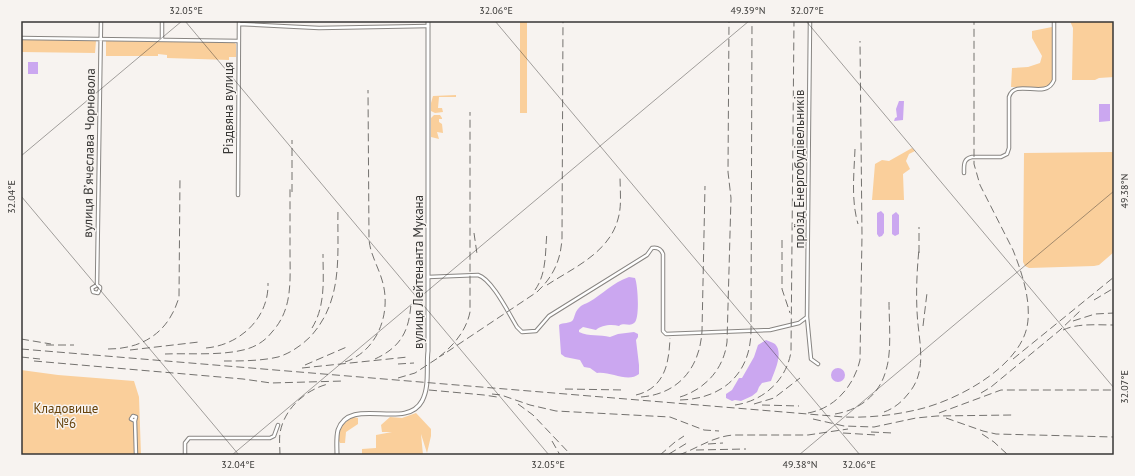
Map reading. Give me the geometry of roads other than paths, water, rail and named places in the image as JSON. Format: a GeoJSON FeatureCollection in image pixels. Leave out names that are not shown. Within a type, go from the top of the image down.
{"type":"FeatureCollection","features":[{"type":"Feature","properties":{"kind":"main road","name":"вулиця Лейтенанта Мукана"},"geometry":{"type":"LineString","coordinates":[[337,455],[338,432],[342,424],[349,417],[362,414],[409,412],[417,408],[425,394],[427,380],[428,21]]}},
{"type":"Feature","properties":{"kind":"street","name":"вулиця Вʼячеслава Чорновола"},"geometry":{"type":"LineString","coordinates":[[96,285],[101,21]]}},
{"type":"Feature","properties":{"kind":"street"},"geometry":{"type":"LineString","coordinates":[[162,21],[162,40]]}},
{"type":"Feature","properties":{"kind":"street","name":"проїзд Енергобудівельників"},"geometry":{"type":"LineString","coordinates":[[810,21],[807,317],[811,359],[818,364]]}},
{"type":"Feature","properties":{"kind":"street"},"geometry":{"type":"LineString","coordinates":[[964,172],[964,162],[968,158],[1002,157],[1007,154],[1009,148],[1009,97],[1011,92],[1017,89],[1048,88],[1053,83],[1054,21]]}},
{"type":"Feature","properties":{"kind":"street"},"geometry":{"type":"LineString","coordinates":[[239,23],[320,28],[428,26]]}},
{"type":"Feature","properties":{"kind":"street","name":"Різдвяна вулиця"},"geometry":{"type":"LineString","coordinates":[[238,195],[239,23]]}},
{"type":"Feature","properties":{"kind":"street"},"geometry":{"type":"LineString","coordinates":[[21,38],[239,41]]}},
{"type":"Feature","properties":{"kind":"street"},"geometry":{"type":"LineString","coordinates":[[427,277],[483,276],[490,284],[517,327],[522,332],[536,331],[549,316],[647,255],[652,248],[658,248],[663,254],[663,331],[666,334],[770,330],[799,323],[807,317]]}},
{"type":"Feature","properties":{"kind":"street"},"geometry":{"type":"LineString","coordinates":[[134,421],[136,455]]}},
{"type":"Feature","properties":{"kind":"street"},"geometry":{"type":"LineString","coordinates":[[185,455],[185,442],[189,438],[270,438],[274,436],[278,425]]}},
{"type":"Feature","properties":{"kind":"railway"},"geometry":{"type":"LineString","coordinates":[[447,352],[537,292],[548,280],[558,261],[562,238],[563,21]]}},
{"type":"Feature","properties":{"kind":"railway"},"geometry":{"type":"LineString","coordinates":[[680,397],[698,389],[706,383],[718,369],[725,352],[727,342],[731,198],[728,172],[729,21]]}},
{"type":"Feature","properties":{"kind":"railway"},"geometry":{"type":"LineString","coordinates":[[680,400],[695,399],[709,395],[721,389],[740,371],[750,346],[752,21]]}},
{"type":"Feature","properties":{"kind":"railway"},"geometry":{"type":"LineString","coordinates":[[735,405],[755,399],[772,388],[784,372],[791,352],[794,21]]}},
{"type":"Feature","properties":{"kind":"railway"},"geometry":{"type":"LineString","coordinates":[[21,349],[844,417],[892,414],[935,405],[968,390],[999,369],[1012,356],[1021,342],[1027,327],[1027,298],[1020,268],[1013,250],[980,185],[974,164],[974,21]]}},
{"type":"Feature","properties":{"kind":"railway"},"geometry":{"type":"LineString","coordinates":[[808,413],[827,406],[842,394],[853,378],[860,360],[862,235],[860,41]]}},
{"type":"Feature","properties":{"kind":"railway"},"geometry":{"type":"LineString","coordinates":[[345,362],[356,357],[374,340],[380,329],[385,305],[385,292],[372,255],[369,239],[368,90]]}},
{"type":"Feature","properties":{"kind":"railway"},"geometry":{"type":"LineString","coordinates":[[439,357],[450,348],[459,337],[466,325],[470,312],[470,112]]}},
{"type":"Feature","properties":{"kind":"railway"},"geometry":{"type":"LineString","coordinates":[[292,140],[292,192]]}},
{"type":"Feature","properties":{"kind":"railway"},"geometry":{"type":"LineString","coordinates":[[855,149],[854,206],[858,224]]}},
{"type":"Feature","properties":{"kind":"railway"},"geometry":{"type":"LineString","coordinates":[[547,285],[579,266],[607,241],[618,219],[620,203],[620,176]]}},
{"type":"Feature","properties":{"kind":"railway"},"geometry":{"type":"LineString","coordinates":[[108,349],[132,346],[143,342],[161,329],[169,320],[175,309],[179,297],[180,177]]}},
{"type":"Feature","properties":{"kind":"railway"},"geometry":{"type":"LineString","coordinates":[[641,397],[654,395],[676,384],[692,367],[697,356],[702,331],[705,186]]}},
{"type":"Feature","properties":{"kind":"railway"},"geometry":{"type":"LineString","coordinates":[[165,354],[228,353],[247,349],[264,340],[279,323],[287,304],[290,284],[290,187]]}},
{"type":"Feature","properties":{"kind":"railway"},"geometry":{"type":"LineString","coordinates":[[224,361],[258,360],[278,357],[304,343],[322,322],[334,291],[338,259],[338,209]]}},
{"type":"Feature","properties":{"kind":"railway"},"geometry":{"type":"LineString","coordinates":[[919,227],[919,253]]}},
{"type":"Feature","properties":{"kind":"railway"},"geometry":{"type":"LineString","coordinates":[[535,290],[542,277],[544,269],[547,232]]}},
{"type":"Feature","properties":{"kind":"railway"},"geometry":{"type":"LineString","coordinates":[[474,233],[477,254]]}},
{"type":"Feature","properties":{"kind":"railway"},"geometry":{"type":"LineString","coordinates":[[782,240],[782,289],[790,313]]}},
{"type":"Feature","properties":{"kind":"railway"},"geometry":{"type":"LineString","coordinates":[[884,412],[894,407],[906,397],[914,385],[918,375],[921,354],[917,303],[919,249]]}},
{"type":"Feature","properties":{"kind":"railway"},"geometry":{"type":"LineString","coordinates":[[312,328],[320,310],[322,301],[323,254]]}},
{"type":"Feature","properties":{"kind":"railway"},"geometry":{"type":"LineString","coordinates":[[1013,359],[1114,277]]}},
{"type":"Feature","properties":{"kind":"railway"},"geometry":{"type":"LineString","coordinates":[[206,348],[230,342],[250,328],[264,308],[268,283]]}},
{"type":"Feature","properties":{"kind":"railway"},"geometry":{"type":"LineString","coordinates":[[1094,300],[1114,288]]}},
{"type":"Feature","properties":{"kind":"railway"},"geometry":{"type":"LineString","coordinates":[[923,326],[927,293]]}},
{"type":"Feature","properties":{"kind":"railway"},"geometry":{"type":"LineString","coordinates":[[835,414],[853,409],[868,400],[883,379],[889,355],[889,302]]}},
{"type":"Feature","properties":{"kind":"railway"},"geometry":{"type":"LineString","coordinates":[[375,359],[391,349],[402,337],[406,330],[411,304]]}},
{"type":"Feature","properties":{"kind":"railway"},"geometry":{"type":"LineString","coordinates":[[981,393],[991,387],[1060,330],[1080,311]]}},
{"type":"Feature","properties":{"kind":"railway"},"geometry":{"type":"LineString","coordinates":[[1073,321],[1095,314],[1114,313]]}},
{"type":"Feature","properties":{"kind":"railway"},"geometry":{"type":"LineString","coordinates":[[1063,330],[1081,325],[1114,325]]}},
{"type":"Feature","properties":{"kind":"railway"},"geometry":{"type":"LineString","coordinates":[[636,395],[646,392],[653,387],[664,373],[670,338]]}},
{"type":"Feature","properties":{"kind":"railway"},"geometry":{"type":"LineString","coordinates":[[21,339],[51,344]]}},
{"type":"Feature","properties":{"kind":"railway"},"geometry":{"type":"LineString","coordinates":[[130,350],[199,342]]}},
{"type":"Feature","properties":{"kind":"railway"},"geometry":{"type":"LineString","coordinates":[[46,345],[74,345]]}},
{"type":"Feature","properties":{"kind":"railway"},"geometry":{"type":"LineString","coordinates":[[305,365],[349,346]]}},
{"type":"Feature","properties":{"kind":"railway"},"geometry":{"type":"LineString","coordinates":[[398,378],[415,373],[444,354]]}},
{"type":"Feature","properties":{"kind":"railway"},"geometry":{"type":"LineString","coordinates":[[21,357],[40,359]]}},
{"type":"Feature","properties":{"kind":"railway"},"geometry":{"type":"LineString","coordinates":[[302,368],[408,357]]}},
{"type":"Feature","properties":{"kind":"railway"},"geometry":{"type":"LineString","coordinates":[[34,361],[243,379],[271,383],[344,381]]}},
{"type":"Feature","properties":{"kind":"railway"},"geometry":{"type":"LineString","coordinates":[[398,364],[414,363]]}},
{"type":"Feature","properties":{"kind":"railway"},"geometry":{"type":"LineString","coordinates":[[754,404],[774,398],[800,378]]}},
{"type":"Feature","properties":{"kind":"railway"},"geometry":{"type":"LineString","coordinates":[[280,455],[280,433],[286,416],[304,396],[311,391],[328,384]]}},
{"type":"Feature","properties":{"kind":"railway"},"geometry":{"type":"LineString","coordinates":[[565,389],[624,390]]}},
{"type":"Feature","properties":{"kind":"railway"},"geometry":{"type":"LineString","coordinates":[[429,390],[497,397]]}},
{"type":"Feature","properties":{"kind":"railway"},"geometry":{"type":"LineString","coordinates":[[939,413],[1001,390],[1114,390]]}},
{"type":"Feature","properties":{"kind":"railway"},"geometry":{"type":"LineString","coordinates":[[492,394],[501,395],[530,405],[556,411],[670,417],[704,430],[719,431]]}},
{"type":"Feature","properties":{"kind":"railway"},"geometry":{"type":"LineString","coordinates":[[518,404],[533,415],[571,455]]}},
{"type":"Feature","properties":{"kind":"railway"},"geometry":{"type":"LineString","coordinates":[[762,405],[799,406]]}},
{"type":"Feature","properties":{"kind":"railway"},"geometry":{"type":"LineString","coordinates":[[813,419],[844,426],[874,427],[916,418],[937,416],[1012,415]]}},
{"type":"Feature","properties":{"kind":"railway"},"geometry":{"type":"LineString","coordinates":[[946,418],[996,434],[1114,437]]}},
{"type":"Feature","properties":{"kind":"railway"},"geometry":{"type":"LineString","coordinates":[[679,455],[712,440],[725,436],[808,435],[848,429]]}},
{"type":"Feature","properties":{"kind":"railway"},"geometry":{"type":"LineString","coordinates":[[871,432],[893,433]]}},
{"type":"Feature","properties":{"kind":"railway"},"geometry":{"type":"LineString","coordinates":[[843,433],[876,435]]}},
{"type":"Feature","properties":{"kind":"railway"},"geometry":{"type":"LineString","coordinates":[[982,434],[994,442],[1008,455]]}},
{"type":"Feature","properties":{"kind":"railway"},"geometry":{"type":"LineString","coordinates":[[660,455],[684,436]]}},
{"type":"Feature","properties":{"kind":"railway"},"geometry":{"type":"LineString","coordinates":[[552,441],[560,455]]}},
{"type":"Feature","properties":{"kind":"railway"},"geometry":{"type":"LineString","coordinates":[[669,454],[687,443]]}},
{"type":"Feature","properties":{"kind":"railway"},"geometry":{"type":"LineString","coordinates":[[708,444],[723,443]]}},
{"type":"Feature","properties":{"kind":"railway"},"geometry":{"type":"LineString","coordinates":[[696,450],[746,449]]}},
{"type":"Feature","properties":{"kind":"park label","name":"Кладовище №6"},"geometry":{"type":"Point","coordinates":[66,416]}}]}
